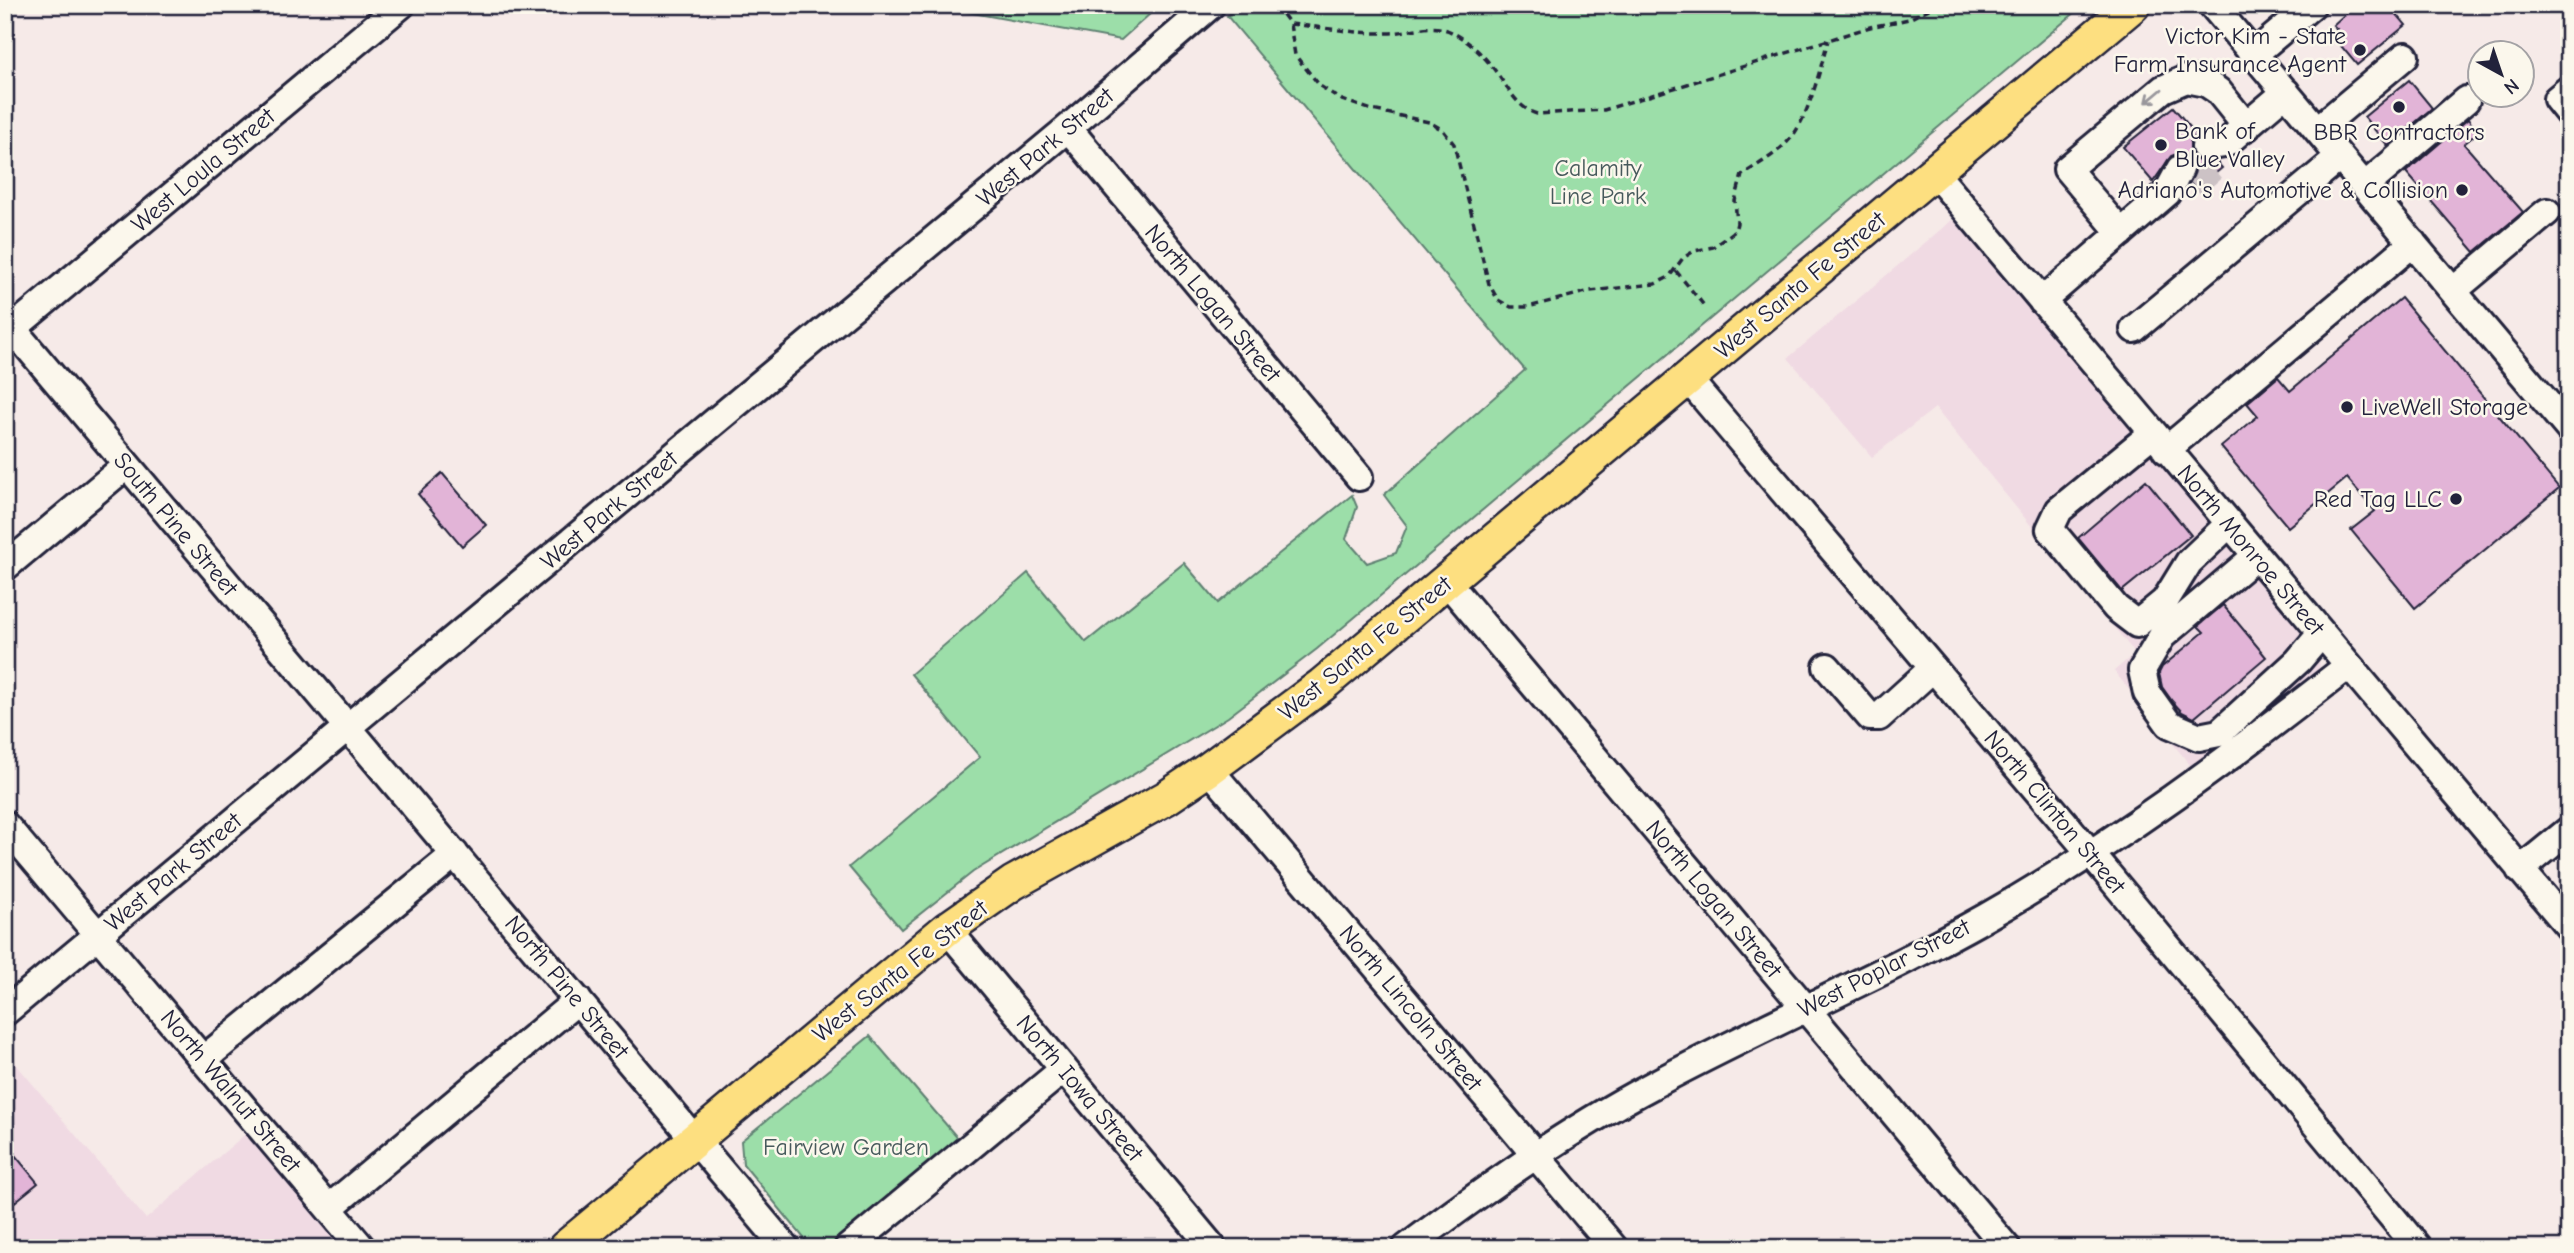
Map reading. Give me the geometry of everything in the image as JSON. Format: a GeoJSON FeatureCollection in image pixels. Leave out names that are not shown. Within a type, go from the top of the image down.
{"type":"FeatureCollection","features":[{"type":"Feature","properties":{"kind":"main road","name":"West Santa Fe Street"},"geometry":{"type":"LineString","coordinates":[[565,1248],[947,929],[1013,883],[1166,797],[1209,769],[1322,685],[1448,583],[2133,5]]}},
{"type":"Feature","properties":{"kind":"street","name":"West Loula Street"},"geometry":{"type":"LineString","coordinates":[[8,328],[401,5]]}},
{"type":"Feature","properties":{"kind":"street","name":"West Park Street"},"geometry":{"type":"LineString","coordinates":[[5,1012],[1068,128],[1211,5]]}},
{"type":"Feature","properties":{"kind":"street"},"geometry":{"type":"LineString","coordinates":[[2212,5],[2569,429]]}},
{"type":"Feature","properties":{"kind":"street"},"geometry":{"type":"LineString","coordinates":[[2254,54],[2312,5]]}},
{"type":"Feature","properties":{"kind":"street"},"geometry":{"type":"LineString","coordinates":[[2318,129],[2405,56]]}},
{"type":"Feature","properties":{"kind":"street"},"geometry":{"type":"LineString","coordinates":[[2121,233],[2067,169],[2163,89],[2186,79],[2206,83],[2218,91],[2247,127]]}},
{"type":"Feature","properties":{"kind":"street"},"geometry":{"type":"LineString","coordinates":[[2569,89],[2557,99],[2569,114]]}},
{"type":"Feature","properties":{"kind":"street"},"geometry":{"type":"LineString","coordinates":[[2215,153],[2286,92]]}},
{"type":"Feature","properties":{"kind":"street"},"geometry":{"type":"LineString","coordinates":[[2365,186],[2466,100]]}},
{"type":"Feature","properties":{"kind":"street","name":"North Logan Street"},"geometry":{"type":"LineString","coordinates":[[1068,128],[1359,477]]}},
{"type":"Feature","properties":{"kind":"street"},"geometry":{"type":"LineString","coordinates":[[2134,329],[2340,157]]}},
{"type":"Feature","properties":{"kind":"street","name":"North Monroe Street"},"geometry":{"type":"LineString","coordinates":[[1934,172],[2569,928]]}},
{"type":"Feature","properties":{"kind":"street"},"geometry":{"type":"LineString","coordinates":[[2042,300],[2182,181]]}},
{"type":"Feature","properties":{"kind":"street"},"geometry":{"type":"LineString","coordinates":[[2453,292],[2547,212]]}},
{"type":"Feature","properties":{"kind":"street"},"geometry":{"type":"LineString","coordinates":[[2229,524],[2189,562],[2165,601],[2137,624],[2116,608],[2050,529],[2059,510],[2160,442],[2413,243]]}},
{"type":"Feature","properties":{"kind":"street","name":"South Pine Street"},"geometry":{"type":"LineString","coordinates":[[8,328],[348,727]]}},
{"type":"Feature","properties":{"kind":"street","name":"North Clinton Street"},"geometry":{"type":"LineString","coordinates":[[1688,379],[2091,854],[2418,1248]]}},
{"type":"Feature","properties":{"kind":"street"},"geometry":{"type":"LineString","coordinates":[[5,566],[127,465]]}},
{"type":"Feature","properties":{"kind":"street"},"geometry":{"type":"LineString","coordinates":[[2256,556],[2162,636],[2142,670],[2147,693],[2169,724],[2199,737],[2219,733],[2298,661],[2321,634]]}},
{"type":"Feature","properties":{"kind":"street","name":"North Logan Street"},"geometry":{"type":"LineString","coordinates":[[1448,583],[2007,1248]]}},
{"type":"Feature","properties":{"kind":"street","name":"West Poplar Street"},"geometry":{"type":"LineString","coordinates":[[1406,1248],[1591,1120],[1651,1086],[1893,967],[2091,854],[2235,755],[2348,666]]}},
{"type":"Feature","properties":{"kind":"street"},"geometry":{"type":"LineString","coordinates":[[1828,667],[1870,717],[1880,718],[1933,668]]}},
{"type":"Feature","properties":{"kind":"street","name":"North Pine Street"},"geometry":{"type":"LineString","coordinates":[[348,727],[786,1248]]}},
{"type":"Feature","properties":{"kind":"street"},"geometry":{"type":"LineString","coordinates":[[2219,733],[2235,755]]}},
{"type":"Feature","properties":{"kind":"street","name":"North Lincoln Street"},"geometry":{"type":"LineString","coordinates":[[1209,769],[1614,1248]]}},
{"type":"Feature","properties":{"kind":"street","name":"North Walnut Street"},"geometry":{"type":"LineString","coordinates":[[5,825],[362,1248]]}},
{"type":"Feature","properties":{"kind":"street"},"geometry":{"type":"LineString","coordinates":[[2520,870],[2569,830]]}},
{"type":"Feature","properties":{"kind":"street"},"geometry":{"type":"LineString","coordinates":[[204,1059],[455,854]]}},
{"type":"Feature","properties":{"kind":"street","name":"North Iowa Street"},"geometry":{"type":"LineString","coordinates":[[947,929],[1213,1248]]}},
{"type":"Feature","properties":{"kind":"street"},"geometry":{"type":"LineString","coordinates":[[329,1208],[578,1000]]}},
{"type":"Feature","properties":{"kind":"street"},"geometry":{"type":"LineString","coordinates":[[848,1248],[1064,1069]]}},
{"type":"Feature","properties":{"kind":"path"},"geometry":{"type":"LineString","coordinates":[[1276,5],[1290,24],[1295,55],[1320,86],[1342,100],[1372,110],[1429,122],[1443,130],[1454,144],[1489,284],[1498,300],[1511,307],[1528,307],[1590,291],[1655,284],[1676,271],[1683,258],[1695,251],[1713,247],[1735,231],[1735,201],[1742,174],[1772,155],[1794,133],[1817,83],[1828,40]]}},
{"type":"Feature","properties":{"kind":"path"},"geometry":{"type":"LineString","coordinates":[[1290,24],[1388,33],[1425,27],[1446,30],[1472,46],[1491,65],[1520,104],[1537,114],[1604,110],[1828,40],[1909,19],[1937,5]]}},
{"type":"Feature","properties":{"kind":"path"},"geometry":{"type":"LineString","coordinates":[[1676,271],[1706,308]]}},
{"type":"Feature","properties":{"kind":"shaded area"},"geometry":{"type":"Polygon","coordinates":[[[1952,220],[1967,233],[2316,647],[2320,666],[2305,686],[2195,771],[2114,671],[2135,653],[1935,408],[1872,457],[1788,358],[1952,220]]]}},
{"type":"Feature","properties":{"kind":"shaded area"},"geometry":{"type":"Polygon","coordinates":[[[5,1051],[146,1219],[249,1131],[347,1248],[5,1248],[5,1051]]]}},
{"type":"Feature","properties":{"kind":"green space"},"geometry":{"type":"Polygon","coordinates":[[[929,5],[1160,5],[1121,40],[929,5]]]}},
{"type":"Feature","properties":{"kind":"green space","name":"Calamity Line Park"},"geometry":{"type":"Polygon","coordinates":[[[1241,5],[2084,5],[1317,649],[1228,717],[973,872],[901,929],[849,867],[980,757],[911,674],[1028,573],[1086,642],[1184,563],[1218,603],[1352,495],[1357,507],[1346,539],[1367,563],[1396,553],[1407,526],[1384,495],[1525,370],[1227,16],[1241,5]]]}},
{"type":"Feature","properties":{"kind":"green space","name":"Fairview Garden"},"geometry":{"type":"Polygon","coordinates":[[[870,1036],[961,1142],[835,1248],[812,1248],[743,1164],[741,1141],[870,1036]]]}},
{"type":"Feature","properties":{"kind":"building","name":"Victor Kim - State Farm Insurance Agent"},"geometry":{"type":"Polygon","coordinates":[[[2355,5],[2389,5],[2406,25],[2357,65],[2331,34],[2337,29],[2333,25],[2355,5]]]}},
{"type":"Feature","properties":{"kind":"building","name":"BBR Contractors"},"geometry":{"type":"Polygon","coordinates":[[[2409,80],[2432,108],[2388,146],[2364,117],[2409,80]]]}},
{"type":"Feature","properties":{"kind":"building","name":"Bank of Blue Valley"},"geometry":{"type":"Polygon","coordinates":[[[2173,107],[2196,134],[2190,142],[2193,157],[2200,162],[2216,161],[2222,168],[2197,189],[2191,182],[2196,168],[2188,156],[2179,153],[2171,156],[2153,182],[2123,147],[2173,107]]]}},
{"type":"Feature","properties":{"kind":"building","name":"Adriano's Automotive & Collision"},"geometry":{"type":"Polygon","coordinates":[[[2468,119],[2478,132],[2464,144],[2523,212],[2475,252],[2406,172],[2468,119]]]}},
{"type":"Feature","properties":{"kind":"building"},"geometry":{"type":"Polygon","coordinates":[[[2401,298],[2559,488],[2415,608],[2351,530],[2375,511],[2347,478],[2288,527],[2221,447],[2258,416],[2247,403],[2278,377],[2290,391],[2401,298]]]}},
{"type":"Feature","properties":{"kind":"building"},"geometry":{"type":"Polygon","coordinates":[[[442,473],[486,525],[462,546],[418,494],[442,473]]]}},
{"type":"Feature","properties":{"kind":"building"},"geometry":{"type":"Polygon","coordinates":[[[2146,480],[2191,535],[2122,591],[2078,538],[2146,480]]]}},
{"type":"Feature","properties":{"kind":"building"},"geometry":{"type":"Polygon","coordinates":[[[2223,605],[2266,657],[2194,718],[2182,712],[2172,701],[2162,687],[2159,673],[2162,667],[2204,632],[2198,626],[2223,605]]]}},
{"type":"Feature","properties":{"kind":"building"},"geometry":{"type":"Polygon","coordinates":[[[5,1143],[38,1183],[5,1210],[5,1143]]]}},
{"type":"Feature","properties":{"kind":"tunnel"},"geometry":{"type":"LineString","coordinates":[[2193,185],[2218,164]]}},
{"type":"Feature","properties":{"kind":"place","name":"Victor Kim - State Farm Insurance Agent"},"geometry":{"type":"Point","coordinates":[2360,50]}},
{"type":"Feature","properties":{"kind":"place","name":"BBR Contractors"},"geometry":{"type":"Point","coordinates":[2399,107]}},
{"type":"Feature","properties":{"kind":"place","name":"Bank of Blue Valley"},"geometry":{"type":"Point","coordinates":[2161,145]}},
{"type":"Feature","properties":{"kind":"place","name":"Adriano's Automotive & Collision"},"geometry":{"type":"Point","coordinates":[2462,190]}},
{"type":"Feature","properties":{"kind":"place","name":"LiveWell Storage"},"geometry":{"type":"Point","coordinates":[2347,407]}},
{"type":"Feature","properties":{"kind":"place","name":"Red Tag LLC"},"geometry":{"type":"Point","coordinates":[2456,499]}}]}
